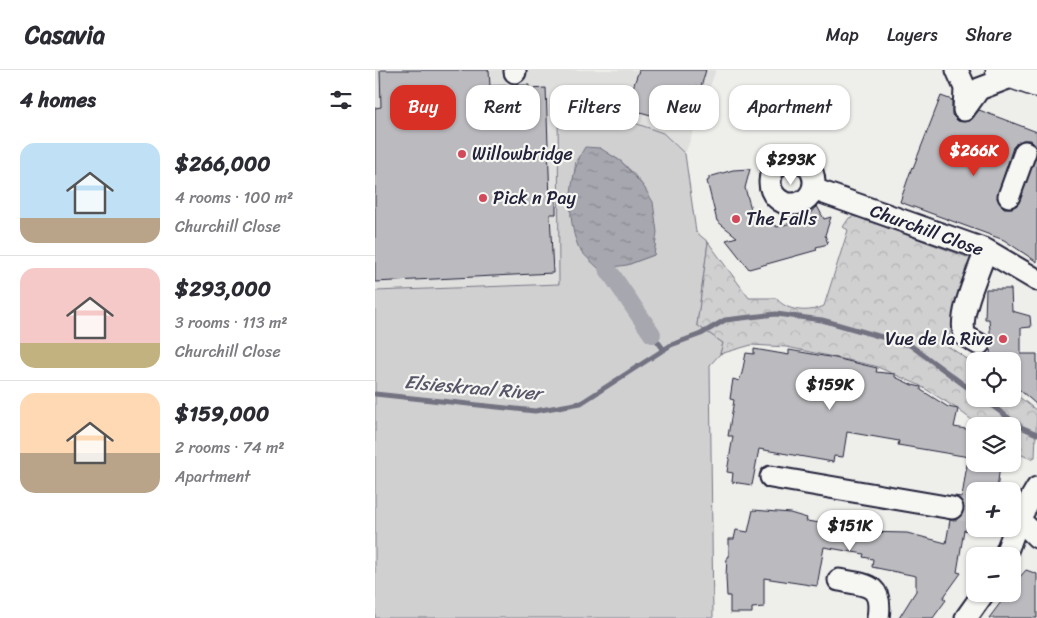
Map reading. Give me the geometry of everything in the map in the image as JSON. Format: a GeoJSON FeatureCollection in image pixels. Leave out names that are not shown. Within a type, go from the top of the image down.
{"type":"FeatureCollection","features":[{"type":"Feature","properties":{"kind":"street"},"geometry":{"type":"LineString","coordinates":[[957,70],[964,83],[964,110],[979,89],[1018,76]]}},
{"type":"Feature","properties":{"kind":"street"},"geometry":{"type":"LineString","coordinates":[[1009,196],[1025,152]]}},
{"type":"Feature","properties":{"kind":"street","name":"Churchill Close"},"geometry":{"type":"LineString","coordinates":[[813,189],[934,224],[986,250],[1037,280]]}},
{"type":"Feature","properties":{"kind":"street"},"geometry":{"type":"LineString","coordinates":[[979,344],[965,336],[963,324],[965,309],[986,250]]}},
{"type":"Feature","properties":{"kind":"street"},"geometry":{"type":"LineString","coordinates":[[771,477],[952,508]]}},
{"type":"Feature","properties":{"kind":"street"},"geometry":{"type":"LineString","coordinates":[[1021,512],[1037,488]]}},
{"type":"Feature","properties":{"kind":"street"},"geometry":{"type":"LineString","coordinates":[[1021,523],[1036,535],[1021,550]]}},
{"type":"Feature","properties":{"kind":"street"},"geometry":{"type":"LineString","coordinates":[[839,580],[868,585],[874,590],[879,601],[878,618]]}},
{"type":"Feature","properties":{"kind":"street"},"geometry":{"type":"LineString","coordinates":[[966,618],[977,602]]}},
{"type":"Feature","properties":{"kind":"shaded area","name":"Willowbridge"},"geometry":{"type":"Polygon","coordinates":[[[375,70],[716,70],[710,85],[649,85],[649,128],[639,125],[639,85],[550,85],[550,130],[558,130],[559,284],[375,291],[375,70]]]}},
{"type":"Feature","properties":{"kind":"shaded area","name":"Willowbridge"},"geometry":{"type":"Polygon","coordinates":[[[654,130],[694,130],[685,154],[663,133],[654,130]]]}},
{"type":"Feature","properties":{"kind":"green space"},"geometry":{"type":"Polygon","coordinates":[[[639,125],[649,128],[649,130],[663,133],[685,154],[696,232],[708,242],[697,325],[723,343],[720,354],[710,365],[713,618],[375,618],[375,291],[559,284],[558,130],[639,130],[639,125]],[[600,148],[576,160],[571,216],[627,265],[654,255],[654,216],[652,204],[641,184],[633,173],[600,148]]]}},
{"type":"Feature","properties":{"kind":"green space"},"geometry":{"type":"Polygon","coordinates":[[[855,216],[975,260],[946,345],[966,358],[966,407],[1021,407],[1021,398],[1037,411],[1035,457],[1031,459],[1021,455],[1021,417],[968,417],[919,385],[875,366],[787,347],[751,345],[720,354],[723,343],[697,325],[708,242],[749,298],[776,298],[792,309],[812,310],[824,306],[848,230],[843,227],[849,218],[855,216]]]}},
{"type":"Feature","properties":{"kind":"water"},"geometry":{"type":"Polygon","coordinates":[[[585,147],[600,148],[622,162],[644,187],[653,202],[657,232],[654,255],[627,265],[599,269],[578,246],[572,222],[571,195],[575,169],[585,147]]]}},
{"type":"Feature","properties":{"kind":"building","name":"Willowbridge"},"geometry":{"type":"Polygon","coordinates":[[[380,70],[489,70],[490,85],[466,85],[466,130],[540,130],[540,88],[546,88],[550,201],[556,200],[556,214],[550,214],[553,273],[375,282],[375,108],[381,107],[380,70]]]}},
{"type":"Feature","properties":{"kind":"building"},"geometry":{"type":"Polygon","coordinates":[[[639,70],[706,70],[702,85],[649,85],[649,115],[639,112],[639,85],[634,85],[639,70]]]}},
{"type":"Feature","properties":{"kind":"building"},"geometry":{"type":"Polygon","coordinates":[[[941,96],[952,100],[952,115],[958,121],[970,121],[979,110],[1037,132],[1037,149],[1030,140],[1023,140],[1013,147],[997,198],[1004,208],[1012,208],[1017,205],[1037,154],[1037,262],[1004,240],[900,202],[941,96]]]}},
{"type":"Feature","properties":{"kind":"building","name":"The Falls"},"geometry":{"type":"Polygon","coordinates":[[[750,169],[745,188],[753,216],[765,218],[777,227],[805,219],[817,206],[824,219],[831,217],[825,235],[828,244],[816,247],[817,250],[749,269],[726,240],[737,237],[717,221],[707,181],[709,177],[733,170],[750,169]]]}},
{"type":"Feature","properties":{"kind":"building","name":"Vue de la Rive"},"geometry":{"type":"Polygon","coordinates":[[[986,289],[1011,289],[1012,311],[1030,316],[1031,327],[1021,328],[1021,352],[990,352],[989,319],[985,319],[986,289]]]}},
{"type":"Feature","properties":{"kind":"building"},"geometry":{"type":"Polygon","coordinates":[[[754,349],[789,355],[789,350],[835,358],[877,368],[876,372],[895,374],[895,377],[921,387],[921,390],[948,407],[958,409],[954,427],[966,429],[966,456],[898,445],[899,441],[847,432],[843,457],[834,456],[833,462],[759,449],[752,485],[732,482],[733,473],[727,472],[733,436],[728,436],[734,400],[730,399],[733,379],[739,381],[746,353],[754,354],[754,349]]]}},
{"type":"Feature","properties":{"kind":"building","name":"Vue de la Rive"},"geometry":{"type":"Polygon","coordinates":[[[1021,354],[1037,354],[1037,405],[1021,391],[1021,354]]]}},
{"type":"Feature","properties":{"kind":"building"},"geometry":{"type":"Polygon","coordinates":[[[966,471],[999,472],[998,482],[966,482],[966,530],[964,530],[957,572],[961,573],[943,598],[946,600],[933,618],[899,618],[916,591],[916,576],[872,567],[873,559],[863,557],[864,554],[824,547],[817,586],[764,578],[764,607],[752,608],[752,613],[730,613],[730,596],[727,596],[726,577],[729,539],[734,539],[736,530],[748,532],[753,510],[790,513],[807,518],[806,521],[835,525],[833,535],[861,539],[862,532],[907,533],[946,543],[950,520],[957,520],[964,511],[963,503],[954,496],[962,497],[966,471]]]}},
{"type":"Feature","properties":{"kind":"building"},"geometry":{"type":"Polygon","coordinates":[[[1026,570],[1037,574],[1037,618],[989,618],[1001,602],[1021,602],[1021,576],[1026,570]]]}},
{"type":"Feature","properties":{"kind":"waterway"},"geometry":{"type":"LineString","coordinates":[[607,268],[652,334]]}},
{"type":"Feature","properties":{"kind":"waterway","name":"Elsieskraal River"},"geometry":{"type":"LineString","coordinates":[[375,394],[535,411],[581,403],[671,345],[701,334],[725,320],[776,314],[822,320],[910,345],[966,386]]}},
{"type":"Feature","properties":{"kind":"waterway"},"geometry":{"type":"LineString","coordinates":[[652,334],[664,350]]}},
{"type":"Feature","properties":{"kind":"waterway","name":"Elsieskraal River"},"geometry":{"type":"LineString","coordinates":[[994,407],[1021,427],[1037,434]]}},
{"type":"Feature","properties":{"kind":"tunnel"},"geometry":{"type":"LineString","coordinates":[[952,508],[966,510]]}},
{"type":"Feature","properties":{"kind":"place","name":"Willowbridge"},"geometry":{"type":"Point","coordinates":[462,154]}},
{"type":"Feature","properties":{"kind":"place","name":"Pick n Pay"},"geometry":{"type":"Point","coordinates":[483,198]}},
{"type":"Feature","properties":{"kind":"place","name":"The Falls"},"geometry":{"type":"Point","coordinates":[736,219]}},
{"type":"Feature","properties":{"kind":"place","name":"Vue de la Rive"},"geometry":{"type":"Point","coordinates":[1003,339]}}]}
